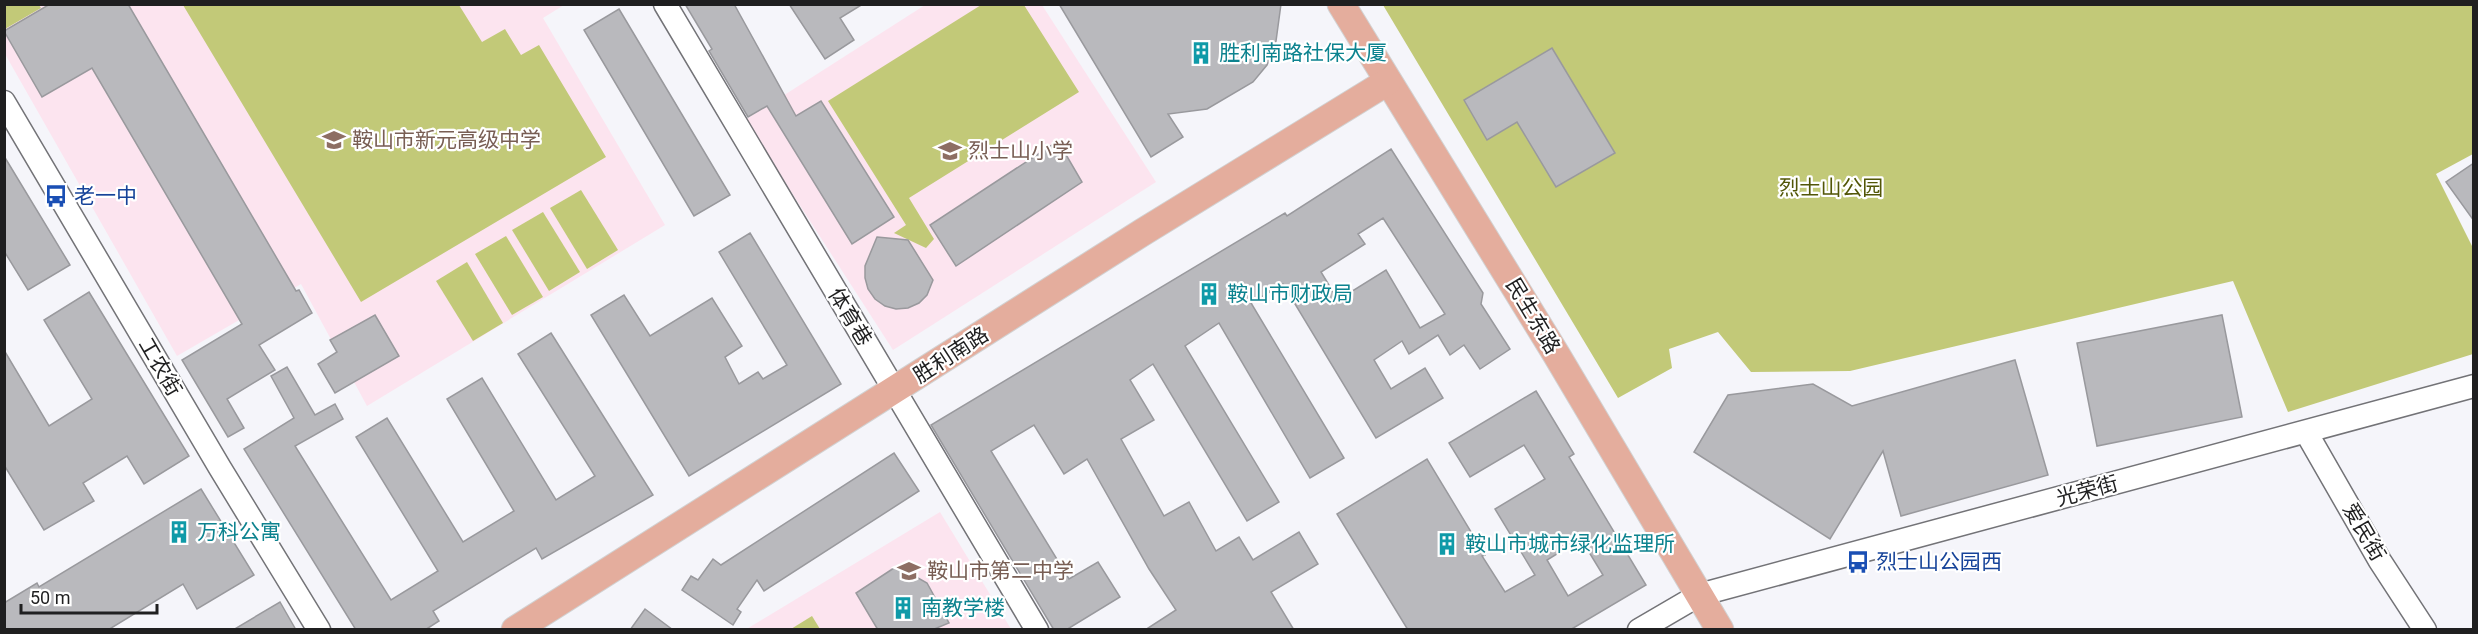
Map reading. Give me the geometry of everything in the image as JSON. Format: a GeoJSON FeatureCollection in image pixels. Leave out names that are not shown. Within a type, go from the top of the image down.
{"type":"FeatureCollection","features":[{"type":"Feature","properties":{"kind":"main road","name":"民生东路"},"geometry":{"type":"LineString","coordinates":[[1341,4],[1556,354],[1720,630]]}},
{"type":"Feature","properties":{"kind":"main road","name":"胜利南路"},"geometry":{"type":"LineString","coordinates":[[515,630],[1143,232],[1387,82]]}},
{"type":"Feature","properties":{"kind":"street","name":"体育巷"},"geometry":{"type":"LineString","coordinates":[[664,4],[1037,630]]}},
{"type":"Feature","properties":{"kind":"street","name":"工农街"},"geometry":{"type":"LineString","coordinates":[[4,102],[219,468],[319,630]]}},
{"type":"Feature","properties":{"kind":"street","name":"光荣街"},"geometry":{"type":"LineString","coordinates":[[1639,630],[1700,595],[2474,386]]}},
{"type":"Feature","properties":{"kind":"street","name":"爱民街"},"geometry":{"type":"LineString","coordinates":[[2306,432],[2380,561],[2425,630]]}},
{"type":"Feature","properties":{"kind":"shaded area","name":"鞍山市新元高级中学"},"geometry":{"type":"Polygon","coordinates":[[[39,4],[564,5],[543,18],[665,225],[367,406],[301,284],[177,356],[5,54],[4,29],[40,8],[39,4]]]}},
{"type":"Feature","properties":{"kind":"shaded area","name":"烈士山小学"},"geometry":{"type":"Polygon","coordinates":[[[925,5],[1042,5],[1156,182],[893,350],[745,120],[925,5]]]}},
{"type":"Feature","properties":{"kind":"shaded area","name":"鞍山市第二中学"},"geometry":{"type":"Polygon","coordinates":[[[940,512],[1011,629],[745,630],[940,512]]]}},
{"type":"Feature","properties":{"kind":"green space"},"geometry":{"type":"Polygon","coordinates":[[[4,5],[39,5],[41,8],[5,29],[4,5]]]}},
{"type":"Feature","properties":{"kind":"green space"},"geometry":{"type":"Polygon","coordinates":[[[183,5],[459,5],[482,42],[505,29],[521,55],[539,45],[606,157],[361,302],[183,5]]]}},
{"type":"Feature","properties":{"kind":"green space"},"geometry":{"type":"Polygon","coordinates":[[[981,5],[1024,5],[1079,92],[909,198],[934,239],[926,248],[894,233],[906,225],[828,101],[981,5]]]}},
{"type":"Feature","properties":{"kind":"green space","name":"烈士山公园"},"geometry":{"type":"Polygon","coordinates":[[[1383,5],[2473,5],[2473,154],[2436,174],[2473,248],[2473,354],[2288,412],[2233,281],[1850,371],[1751,372],[1718,332],[1669,349],[1672,368],[1618,398],[1383,5]]]}},
{"type":"Feature","properties":{"kind":"green space"},"geometry":{"type":"Polygon","coordinates":[[[581,190],[618,250],[587,269],[550,208],[581,190]]]}},
{"type":"Feature","properties":{"kind":"green space"},"geometry":{"type":"Polygon","coordinates":[[[543,212],[580,272],[549,291],[512,230],[543,212]]]}},
{"type":"Feature","properties":{"kind":"green space"},"geometry":{"type":"Polygon","coordinates":[[[506,236],[543,297],[512,315],[475,254],[506,236]]]}},
{"type":"Feature","properties":{"kind":"green space"},"geometry":{"type":"Polygon","coordinates":[[[467,262],[503,323],[473,341],[436,281],[467,262]]]}},
{"type":"Feature","properties":{"kind":"green space"},"geometry":{"type":"Polygon","coordinates":[[[812,616],[820,629],[791,629],[812,616]]]}},
{"type":"Feature","properties":{"kind":"building"},"geometry":{"type":"Polygon","coordinates":[[[50,4],[128,4],[296,291],[299,290],[312,313],[259,345],[275,370],[227,399],[244,428],[228,437],[182,360],[242,324],[92,68],[42,97],[4,31],[50,4]]]}},
{"type":"Feature","properties":{"kind":"building"},"geometry":{"type":"Polygon","coordinates":[[[685,4],[734,4],[796,116],[821,101],[894,217],[852,244],[767,106],[748,117],[709,51],[712,49],[685,4]]]}},
{"type":"Feature","properties":{"kind":"building"},"geometry":{"type":"Polygon","coordinates":[[[789,4],[863,4],[840,18],[854,40],[825,59],[789,4]]]}},
{"type":"Feature","properties":{"kind":"building","name":"胜利南路社保大厦"},"geometry":{"type":"Polygon","coordinates":[[[1059,4],[1281,4],[1276,41],[1267,65],[1253,82],[1207,109],[1168,114],[1183,137],[1151,157],[1059,4]]]}},
{"type":"Feature","properties":{"kind":"building"},"geometry":{"type":"Polygon","coordinates":[[[619,9],[730,195],[694,216],[584,30],[619,9]]]}},
{"type":"Feature","properties":{"kind":"building"},"geometry":{"type":"Polygon","coordinates":[[[1552,48],[1615,153],[1556,187],[1517,122],[1487,140],[1464,100],[1552,48]]]}},
{"type":"Feature","properties":{"kind":"building"},"geometry":{"type":"Polygon","coordinates":[[[1058,141],[1082,182],[956,266],[930,225],[1058,141]]]}},
{"type":"Feature","properties":{"kind":"building"},"geometry":{"type":"Polygon","coordinates":[[[1391,149],[1483,293],[1481,304],[1510,349],[1480,369],[1464,345],[1450,355],[1438,335],[1409,354],[1402,341],[1374,360],[1391,389],[1425,368],[1443,398],[1376,438],[1283,284],[1251,303],[1344,458],[1310,478],[1219,323],[1185,346],[1279,502],[1247,521],[1153,364],[1130,380],[1154,420],[1121,439],[1164,516],[1189,502],[1216,551],[1239,537],[1253,560],[1299,532],[1318,564],[1271,592],[1294,630],[1145,630],[1176,610],[1149,569],[1087,459],[1064,474],[1034,425],[991,451],[1069,579],[1098,562],[1120,597],[1066,630],[1054,630],[931,425],[1285,213],[1287,216],[1391,149]],[[1383,218],[1358,234],[1365,244],[1321,272],[1338,300],[1386,270],[1420,328],[1445,314],[1383,218]]]}},
{"type":"Feature","properties":{"kind":"building"},"geometry":{"type":"Polygon","coordinates":[[[4,156],[70,265],[28,290],[4,251],[4,156]]]}},
{"type":"Feature","properties":{"kind":"building"},"geometry":{"type":"Polygon","coordinates":[[[2474,163],[2474,221],[2446,182],[2474,163]]]}},
{"type":"Feature","properties":{"kind":"building"},"geometry":{"type":"Polygon","coordinates":[[[750,233],[841,384],[689,476],[591,315],[624,295],[650,336],[712,298],[742,346],[725,357],[739,384],[758,372],[763,379],[787,365],[719,252],[750,233]]]}},
{"type":"Feature","properties":{"kind":"building"},"geometry":{"type":"Polygon","coordinates":[[[877,237],[908,240],[933,280],[927,295],[919,303],[908,308],[896,309],[885,306],[875,299],[868,289],[865,266],[877,237]]]}},
{"type":"Feature","properties":{"kind":"building"},"geometry":{"type":"Polygon","coordinates":[[[89,292],[189,456],[144,484],[127,456],[83,483],[94,501],[44,530],[4,465],[4,350],[49,426],[92,399],[44,320],[89,292]]]}},
{"type":"Feature","properties":{"kind":"building"},"geometry":{"type":"Polygon","coordinates":[[[375,315],[399,356],[335,393],[318,364],[337,352],[330,340],[375,315]]]}},
{"type":"Feature","properties":{"kind":"building"},"geometry":{"type":"Polygon","coordinates":[[[2222,315],[2242,417],[2097,446],[2077,343],[2222,315]]]}},
{"type":"Feature","properties":{"kind":"building"},"geometry":{"type":"Polygon","coordinates":[[[551,333],[653,495],[542,559],[536,548],[433,611],[439,621],[425,630],[356,630],[244,449],[294,418],[271,376],[287,367],[315,415],[335,404],[343,419],[295,446],[391,600],[438,571],[356,437],[387,418],[463,542],[514,511],[447,399],[482,378],[556,500],[595,476],[518,354],[551,333]]]}},
{"type":"Feature","properties":{"kind":"building"},"geometry":{"type":"Polygon","coordinates":[[[2015,360],[2048,475],[1901,516],[1883,451],[1830,539],[1694,452],[1728,395],[1813,384],[1852,406],[2015,360]]]}},
{"type":"Feature","properties":{"kind":"building"},"geometry":{"type":"Polygon","coordinates":[[[1536,391],[1574,454],[1569,457],[1646,585],[1570,630],[1408,630],[1337,514],[1427,459],[1505,592],[1535,575],[1495,509],[1545,479],[1524,445],[1470,477],[1449,443],[1536,391]],[[1581,539],[1547,560],[1568,596],[1603,575],[1581,539]]]}},
{"type":"Feature","properties":{"kind":"building"},"geometry":{"type":"Polygon","coordinates":[[[894,453],[919,491],[764,591],[757,580],[737,609],[741,612],[733,625],[682,590],[691,576],[698,580],[713,559],[721,565],[894,453]]]}},
{"type":"Feature","properties":{"kind":"building","name":"万科公寓"},"geometry":{"type":"Polygon","coordinates":[[[201,489],[254,575],[197,609],[183,584],[108,630],[4,630],[4,603],[37,583],[39,587],[201,489]]]}},
{"type":"Feature","properties":{"kind":"building","name":"南教学楼"},"geometry":{"type":"Polygon","coordinates":[[[897,566],[927,583],[949,623],[932,630],[878,630],[856,593],[897,566]]]}},
{"type":"Feature","properties":{"kind":"building"},"geometry":{"type":"Polygon","coordinates":[[[280,602],[296,630],[233,630],[280,602]]]}},
{"type":"Feature","properties":{"kind":"building"},"geometry":{"type":"Polygon","coordinates":[[[645,609],[673,630],[630,630],[645,609]]]}},
{"type":"Feature","properties":{"kind":"place","name":"胜利南路社保大厦"},"geometry":{"type":"Point","coordinates":[1201,53]}},
{"type":"Feature","properties":{"kind":"place","name":"鞍山市新元高级中学"},"geometry":{"type":"Point","coordinates":[334,140]}},
{"type":"Feature","properties":{"kind":"place","name":"烈士山小学"},"geometry":{"type":"Point","coordinates":[950,151]}},
{"type":"Feature","properties":{"kind":"place","name":"老一中"},"geometry":{"type":"Point","coordinates":[56,196]}},
{"type":"Feature","properties":{"kind":"place","name":"鞍山市财政局"},"geometry":{"type":"Point","coordinates":[1209,294]}},
{"type":"Feature","properties":{"kind":"place","name":"万科公寓"},"geometry":{"type":"Point","coordinates":[179,532]}},
{"type":"Feature","properties":{"kind":"place","name":"鞍山市城市绿化监理所"},"geometry":{"type":"Point","coordinates":[1447,544]}},
{"type":"Feature","properties":{"kind":"place","name":"烈士山公园西"},"geometry":{"type":"Point","coordinates":[1858,562]}},
{"type":"Feature","properties":{"kind":"place","name":"鞍山市第二中学"},"geometry":{"type":"Point","coordinates":[909,571]}},
{"type":"Feature","properties":{"kind":"place","name":"南教学楼"},"geometry":{"type":"Point","coordinates":[903,608]}}]}
